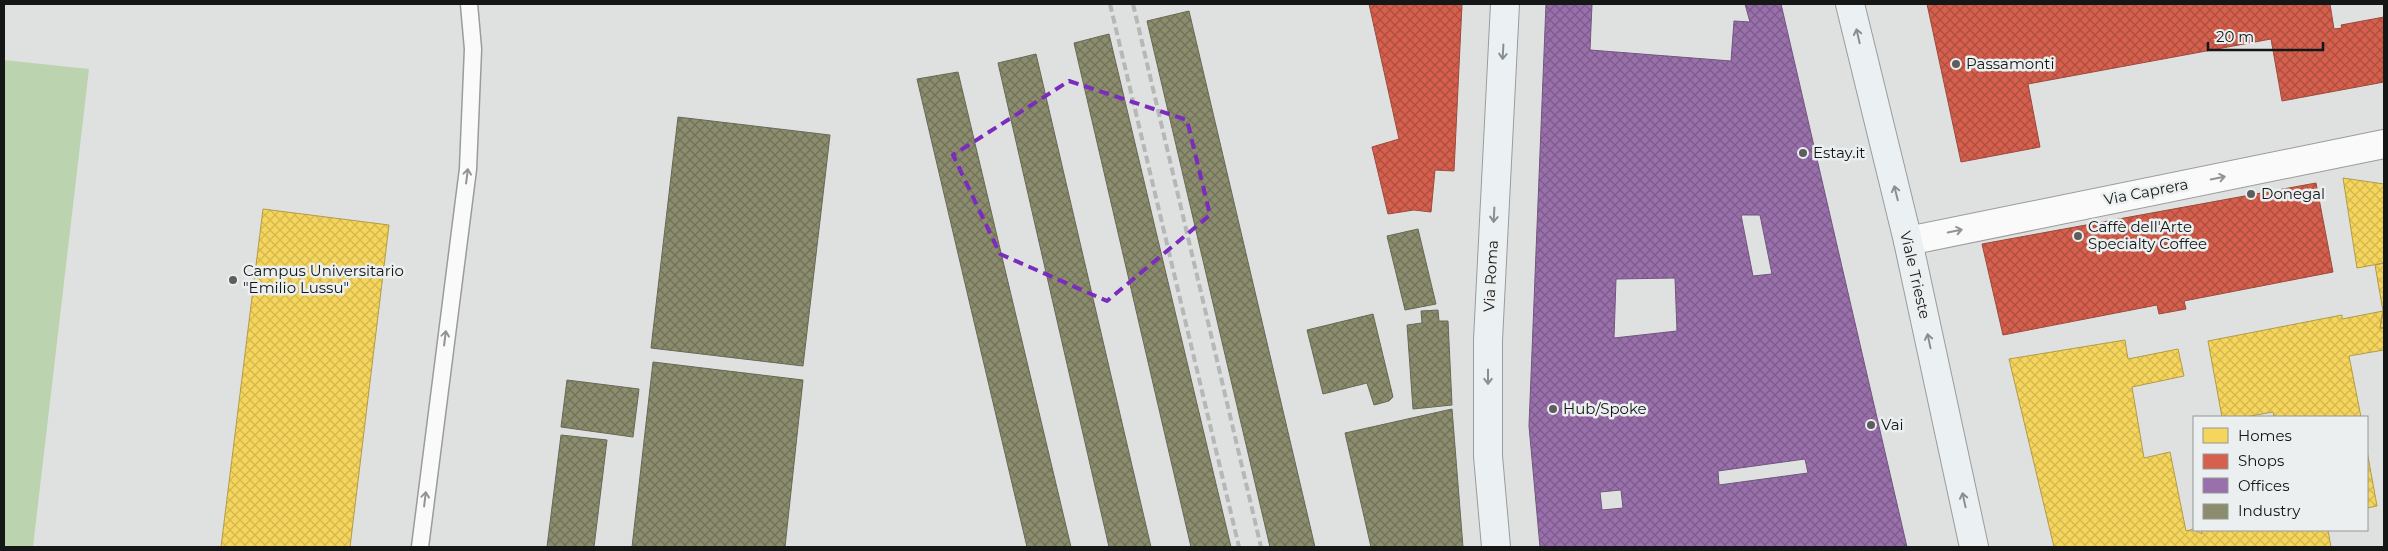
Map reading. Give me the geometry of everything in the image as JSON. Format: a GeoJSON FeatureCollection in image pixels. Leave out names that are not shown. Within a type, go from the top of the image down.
{"type":"FeatureCollection","features":[{"type":"Feature","properties":{"kind":"main road","name":"Via Roma"},"geometry":{"type":"LineString","coordinates":[[1496,547],[1488,456],[1488,340],[1505,4]]}},
{"type":"Feature","properties":{"kind":"main road","name":"Viale Trieste"},"geometry":{"type":"LineString","coordinates":[[1850,4],[1908,241],[1974,547]]}},
{"type":"Feature","properties":{"kind":"street","name":"Via Caprera"},"geometry":{"type":"LineString","coordinates":[[1908,241],[2384,144]]}},
{"type":"Feature","properties":{"kind":"lane"},"geometry":{"type":"LineString","coordinates":[[420,547],[468,169],[473,49],[469,4]]}},
{"type":"Feature","properties":{"kind":"highlighted area"},"geometry":{"type":"Polygon","coordinates":[[[1069,81],[1187,120],[1210,215],[1107,301],[1000,254],[953,155],[1069,81]]]}},
{"type":"Feature","properties":{"kind":"green space"},"geometry":{"type":"Polygon","coordinates":[[[4,60],[89,69],[33,547],[4,547],[4,60]]]}},
{"type":"Feature","properties":{"kind":"building: Homes"},"geometry":{"type":"Polygon","coordinates":[[[2343,178],[2384,184],[2384,263],[2357,268],[2343,178]]]}},
{"type":"Feature","properties":{"kind":"building: Homes"},"geometry":{"type":"Polygon","coordinates":[[[263,209],[389,225],[350,547],[221,547],[263,209]]]}},
{"type":"Feature","properties":{"kind":"building: Homes"},"geometry":{"type":"Polygon","coordinates":[[[2384,263],[2384,328],[2380,328],[2383,311],[2375,265],[2384,263]]]}},
{"type":"Feature","properties":{"kind":"building: Homes"},"geometry":{"type":"Polygon","coordinates":[[[2383,311],[2380,328],[2384,328],[2384,350],[2349,356],[2361,416],[2274,416],[2273,412],[2251,416],[2222,416],[2208,341],[2342,315],[2342,319],[2383,311]]]}},
{"type":"Feature","properties":{"kind":"building: Homes"},"geometry":{"type":"Polygon","coordinates":[[[2125,340],[2128,359],[2178,349],[2184,376],[2132,387],[2144,458],[2170,452],[2186,531],[2193,529],[2193,531],[2202,534],[2201,531],[2328,531],[2331,547],[2054,547],[2009,359],[2125,340]]]}},
{"type":"Feature","properties":{"kind":"building: Homes"},"geometry":{"type":"Polygon","coordinates":[[[2368,456],[2377,506],[2368,508],[2368,456]]]}},
{"type":"Feature","properties":{"kind":"building: Shops"},"geometry":{"type":"Polygon","coordinates":[[[1369,4],[1462,4],[1454,171],[1435,170],[1431,212],[1414,210],[1388,214],[1372,147],[1399,139],[1369,4]]]}},
{"type":"Feature","properties":{"kind":"building: Shops"},"geometry":{"type":"Polygon","coordinates":[[[1927,4],[2330,4],[2334,29],[2342,28],[2341,25],[2384,17],[2384,82],[2282,101],[2271,39],[2028,84],[2040,147],[1961,162],[1927,4]]]}},
{"type":"Feature","properties":{"kind":"building: Shops"},"geometry":{"type":"Polygon","coordinates":[[[2316,183],[2333,272],[2184,301],[2186,309],[2159,314],[2157,305],[2003,335],[1982,244],[2316,183]]]}},
{"type":"Feature","properties":{"kind":"building: Offices"},"geometry":{"type":"Polygon","coordinates":[[[1546,4],[1592,4],[1590,50],[1731,61],[1734,21],[1750,22],[1745,4],[1781,4],[1907,547],[1540,547],[1529,426],[1546,4]],[[1741,215],[1753,276],[1772,274],[1760,215],[1741,215]],[[1675,278],[1616,279],[1614,338],[1677,331],[1675,278]],[[1805,459],[1718,471],[1719,485],[1808,473],[1805,459]],[[1621,490],[1600,492],[1602,510],[1623,508],[1621,490]]]}},
{"type":"Feature","properties":{"kind":"building: Industry"},"geometry":{"type":"Polygon","coordinates":[[[1189,11],[1315,547],[1270,547],[1147,21],[1189,11]]]}},
{"type":"Feature","properties":{"kind":"building: Industry"},"geometry":{"type":"Polygon","coordinates":[[[1109,34],[1231,547],[1191,547],[1074,43],[1109,34]]]}},
{"type":"Feature","properties":{"kind":"building: Industry"},"geometry":{"type":"Polygon","coordinates":[[[1036,54],[1151,547],[1109,547],[998,63],[1036,54]]]}},
{"type":"Feature","properties":{"kind":"building: Industry"},"geometry":{"type":"Polygon","coordinates":[[[958,72],[1071,547],[1027,547],[917,79],[958,72]]]}},
{"type":"Feature","properties":{"kind":"building: Industry"},"geometry":{"type":"Polygon","coordinates":[[[678,117],[830,135],[803,366],[651,348],[678,117]]]}},
{"type":"Feature","properties":{"kind":"building: Industry"},"geometry":{"type":"Polygon","coordinates":[[[1418,229],[1436,304],[1405,310],[1387,236],[1418,229]]]}},
{"type":"Feature","properties":{"kind":"building: Industry"},"geometry":{"type":"Polygon","coordinates":[[[1438,310],[1439,321],[1448,321],[1452,405],[1413,409],[1407,325],[1422,323],[1421,311],[1438,310]]]}},
{"type":"Feature","properties":{"kind":"building: Industry"},"geometry":{"type":"Polygon","coordinates":[[[1373,314],[1393,397],[1389,401],[1374,405],[1367,383],[1323,394],[1307,330],[1373,314]]]}},
{"type":"Feature","properties":{"kind":"building: Industry"},"geometry":{"type":"Polygon","coordinates":[[[653,362],[803,380],[785,547],[632,547],[653,362]]]}},
{"type":"Feature","properties":{"kind":"building: Industry"},"geometry":{"type":"Polygon","coordinates":[[[567,380],[639,389],[633,437],[561,427],[567,380]]]}},
{"type":"Feature","properties":{"kind":"building: Industry"},"geometry":{"type":"Polygon","coordinates":[[[1452,409],[1463,547],[1371,547],[1345,433],[1452,409]]]}},
{"type":"Feature","properties":{"kind":"building: Industry"},"geometry":{"type":"Polygon","coordinates":[[[561,435],[607,440],[594,547],[547,547],[561,435]]]}},
{"type":"Feature","properties":{"kind":"railway"},"geometry":{"type":"LineString","coordinates":[[1110,4],[1239,547]]}},
{"type":"Feature","properties":{"kind":"railway"},"geometry":{"type":"LineString","coordinates":[[1133,4],[1261,547]]}},
{"type":"Feature","properties":{"kind":"place","name":"Passamonti"},"geometry":{"type":"Point","coordinates":[1956,64]}},
{"type":"Feature","properties":{"kind":"place","name":"Estay.it"},"geometry":{"type":"Point","coordinates":[1803,153]}},
{"type":"Feature","properties":{"kind":"place","name":"Donegal"},"geometry":{"type":"Point","coordinates":[2251,194]}},
{"type":"Feature","properties":{"kind":"place","name":"Caffè dell'Arte Specialty Coffee"},"geometry":{"type":"Point","coordinates":[2078,236]}},
{"type":"Feature","properties":{"kind":"place","name":"Campus Universitario \"Emilio Lussu\""},"geometry":{"type":"Point","coordinates":[233,280]}},
{"type":"Feature","properties":{"kind":"place","name":"Hub/Spoke"},"geometry":{"type":"Point","coordinates":[1553,409]}},
{"type":"Feature","properties":{"kind":"place","name":"Vai"},"geometry":{"type":"Point","coordinates":[1871,425]}}]}
